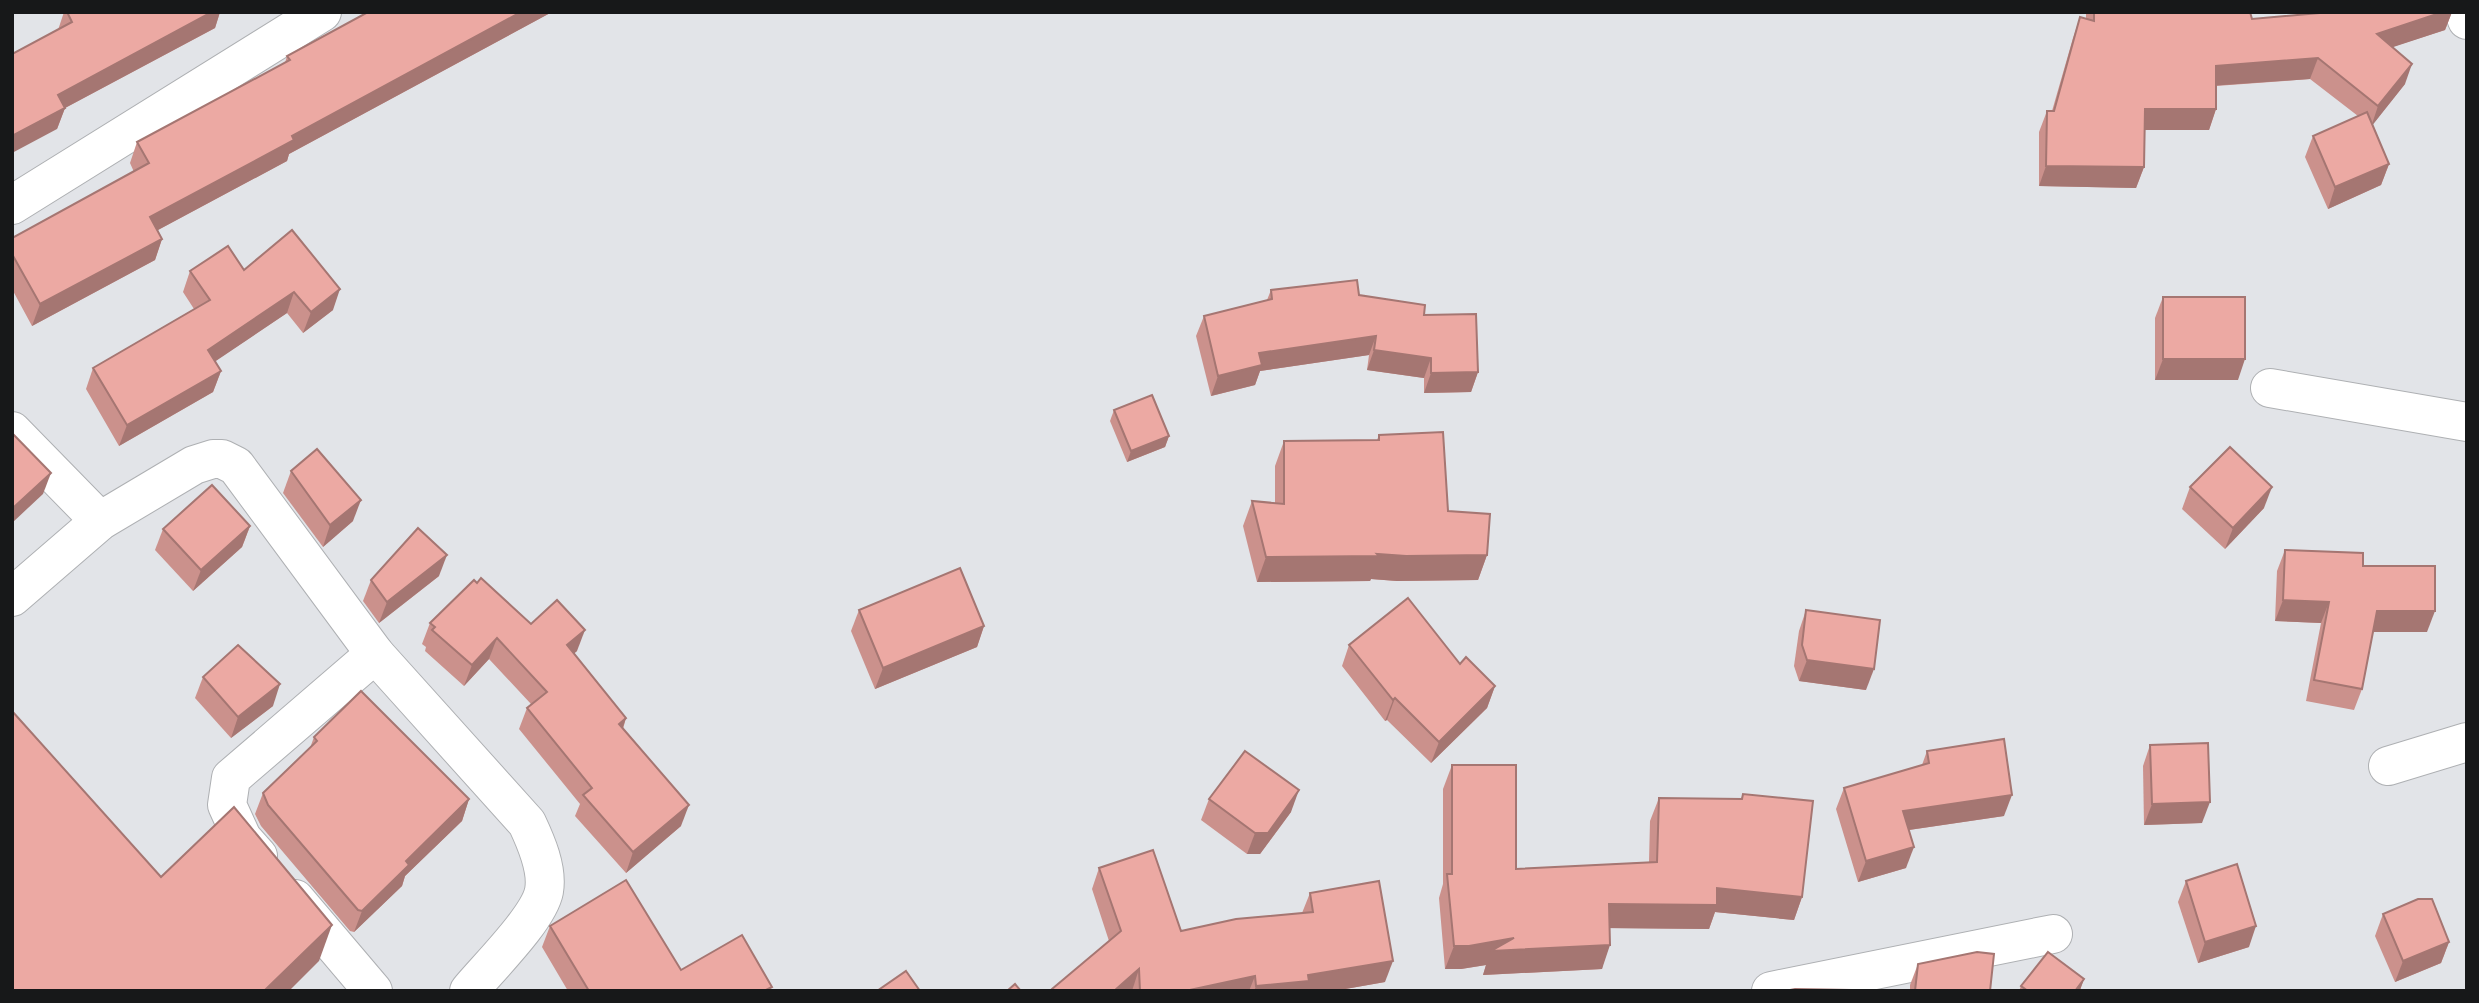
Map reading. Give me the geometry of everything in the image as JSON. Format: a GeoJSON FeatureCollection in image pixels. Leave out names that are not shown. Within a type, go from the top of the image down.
{"type":"FeatureCollection","features":[{"type":"Feature","properties":{"kind":"street"},"geometry":{"type":"LineString","coordinates":[[12,205],[322,12]]}},
{"type":"Feature","properties":{"kind":"street"},"geometry":{"type":"LineString","coordinates":[[2464,12],[2467,20]]}},
{"type":"Feature","properties":{"kind":"street"},"geometry":{"type":"LineString","coordinates":[[2270,388],[2467,422]]}},
{"type":"Feature","properties":{"kind":"street"},"geometry":{"type":"LineString","coordinates":[[12,431],[100,521]]}},
{"type":"Feature","properties":{"kind":"street"},"geometry":{"type":"LineString","coordinates":[[12,597],[100,521],[194,465],[222,459],[236,466],[375,654],[527,823],[541,855],[544,891],[531,917],[469,991]]}},
{"type":"Feature","properties":{"kind":"street"},"geometry":{"type":"LineString","coordinates":[[373,991],[242,838],[227,805],[231,778],[375,654]]}},
{"type":"Feature","properties":{"kind":"street"},"geometry":{"type":"LineString","coordinates":[[2388,766],[2467,742]]}},
{"type":"Feature","properties":{"kind":"street"},"geometry":{"type":"LineString","coordinates":[[1771,991],[2053,934]]}},
{"type":"Feature","properties":{"kind":"building"},"geometry":{"type":"Polygon","coordinates":[[[67,12],[212,12],[58,95],[65,108],[12,136],[12,54],[72,22],[67,12]]]}},
{"type":"Feature","properties":{"kind":"building"},"geometry":{"type":"Polygon","coordinates":[[[368,12],[521,12],[292,136],[294,140],[150,217],[162,239],[40,304],[12,254],[12,238],[149,163],[137,142],[290,60],[287,56],[368,12]]]}},
{"type":"Feature","properties":{"kind":"building"},"geometry":{"type":"Polygon","coordinates":[[[2094,12],[2250,12],[2252,19],[2331,12],[2443,12],[2377,34],[2412,64],[2378,106],[2318,58],[2216,66],[2216,109],[2145,109],[2144,167],[2046,166],[2047,111],[2054,111],[2080,17],[2094,21],[2094,12]]]}},
{"type":"Feature","properties":{"kind":"building"},"geometry":{"type":"Polygon","coordinates":[[[2367,112],[2389,164],[2335,187],[2313,136],[2367,112]]]}},
{"type":"Feature","properties":{"kind":"building"},"geometry":{"type":"Polygon","coordinates":[[[292,230],[340,289],[311,312],[294,292],[208,350],[221,371],[127,425],[93,368],[210,300],[190,271],[228,246],[244,270],[292,230]]]}},
{"type":"Feature","properties":{"kind":"building"},"geometry":{"type":"Polygon","coordinates":[[[1357,280],[1359,295],[1425,305],[1424,315],[1476,314],[1478,372],[1431,373],[1431,358],[1374,350],[1376,336],[1259,353],[1262,365],[1218,376],[1204,316],[1272,299],[1271,290],[1357,280]]]}},
{"type":"Feature","properties":{"kind":"building"},"geometry":{"type":"Polygon","coordinates":[[[2163,297],[2245,297],[2245,359],[2163,359],[2163,297]]]}},
{"type":"Feature","properties":{"kind":"building"},"geometry":{"type":"Polygon","coordinates":[[[1152,395],[1169,436],[1131,451],[1114,410],[1152,395]]]}},
{"type":"Feature","properties":{"kind":"building"},"geometry":{"type":"Polygon","coordinates":[[[1443,432],[1448,511],[1490,514],[1487,555],[1266,557],[1252,501],[1284,504],[1284,441],[1379,440],[1379,435],[1443,432]]]}},
{"type":"Feature","properties":{"kind":"building"},"geometry":{"type":"Polygon","coordinates":[[[12,433],[51,473],[14,507],[12,505],[12,433]]]}},
{"type":"Feature","properties":{"kind":"building"},"geometry":{"type":"Polygon","coordinates":[[[2230,447],[2272,487],[2233,528],[2190,487],[2230,447]]]}},
{"type":"Feature","properties":{"kind":"building"},"geometry":{"type":"Polygon","coordinates":[[[317,449],[361,500],[330,525],[291,471],[317,449]]]}},
{"type":"Feature","properties":{"kind":"building"},"geometry":{"type":"Polygon","coordinates":[[[212,485],[250,526],[201,570],[163,529],[212,485]]]}},
{"type":"Feature","properties":{"kind":"building"},"geometry":{"type":"Polygon","coordinates":[[[418,528],[447,555],[387,602],[371,580],[418,528]]]}},
{"type":"Feature","properties":{"kind":"building"},"geometry":{"type":"Polygon","coordinates":[[[2285,550],[2363,553],[2363,566],[2435,566],[2435,611],[2377,611],[2362,689],[2314,680],[2329,602],[2283,600],[2285,550]]]}},
{"type":"Feature","properties":{"kind":"building"},"geometry":{"type":"Polygon","coordinates":[[[960,568],[984,626],[883,668],[859,610],[960,568]]]}},
{"type":"Feature","properties":{"kind":"building"},"geometry":{"type":"Polygon","coordinates":[[[481,578],[531,624],[557,600],[585,630],[567,645],[626,718],[619,724],[689,805],[633,852],[583,795],[592,788],[527,708],[547,692],[497,638],[472,665],[432,630],[435,627],[430,623],[474,580],[477,583],[481,578]]]}},
{"type":"Feature","properties":{"kind":"building"},"geometry":{"type":"Polygon","coordinates":[[[1408,598],[1460,664],[1466,657],[1495,686],[1439,742],[1395,698],[1393,700],[1349,645],[1408,598]]]}},
{"type":"Feature","properties":{"kind":"building"},"geometry":{"type":"Polygon","coordinates":[[[1806,610],[1880,620],[1874,669],[1807,660],[1802,645],[1806,610]]]}},
{"type":"Feature","properties":{"kind":"building"},"geometry":{"type":"Polygon","coordinates":[[[238,645],[280,684],[238,717],[203,677],[238,645]]]}},
{"type":"Feature","properties":{"kind":"building"},"geometry":{"type":"Polygon","coordinates":[[[361,691],[469,799],[406,861],[409,865],[362,911],[358,910],[268,805],[263,793],[317,741],[314,737],[361,691]]]}},
{"type":"Feature","properties":{"kind":"building"},"geometry":{"type":"Polygon","coordinates":[[[12,711],[161,877],[234,807],[332,925],[264,991],[12,991],[12,711]]]}},
{"type":"Feature","properties":{"kind":"building"},"geometry":{"type":"Polygon","coordinates":[[[2004,739],[2012,795],[1903,811],[1914,847],[1866,861],[1844,788],[1929,763],[1927,751],[2004,739]]]}},
{"type":"Feature","properties":{"kind":"building"},"geometry":{"type":"Polygon","coordinates":[[[2208,743],[2210,802],[2152,804],[2150,745],[2208,743]]]}},
{"type":"Feature","properties":{"kind":"building"},"geometry":{"type":"Polygon","coordinates":[[[1245,751],[1299,790],[1268,833],[1255,833],[1209,799],[1245,751]]]}},
{"type":"Feature","properties":{"kind":"building"},"geometry":{"type":"Polygon","coordinates":[[[1452,765],[1516,765],[1516,869],[1657,862],[1659,798],[1742,799],[1743,794],[1813,801],[1802,897],[1717,888],[1717,905],[1609,904],[1610,945],[1491,951],[1514,938],[1454,946],[1447,874],[1452,874],[1452,765]]]}},
{"type":"Feature","properties":{"kind":"building"},"geometry":{"type":"Polygon","coordinates":[[[1153,850],[1181,931],[1236,919],[1313,912],[1310,893],[1379,881],[1393,961],[1308,975],[1309,981],[1256,986],[1255,976],[1185,991],[1140,991],[1139,969],[1114,991],[1053,991],[1052,989],[1121,931],[1099,868],[1153,850]]]}},
{"type":"Feature","properties":{"kind":"building"},"geometry":{"type":"Polygon","coordinates":[[[2237,864],[2256,926],[2205,942],[2186,881],[2237,864]]]}},
{"type":"Feature","properties":{"kind":"building"},"geometry":{"type":"Polygon","coordinates":[[[626,880],[681,970],[742,935],[772,987],[764,991],[589,991],[550,926],[626,880]]]}},
{"type":"Feature","properties":{"kind":"building"},"geometry":{"type":"Polygon","coordinates":[[[2418,899],[2432,899],[2449,942],[2403,961],[2383,914],[2418,899]]]}},
{"type":"Feature","properties":{"kind":"building"},"geometry":{"type":"Polygon","coordinates":[[[1977,952],[1994,954],[1990,991],[1915,991],[1918,964],[1977,952]]]}},
{"type":"Feature","properties":{"kind":"building"},"geometry":{"type":"Polygon","coordinates":[[[2048,952],[2084,979],[2075,991],[2028,991],[2021,986],[2048,952]]]}},
{"type":"Feature","properties":{"kind":"building"},"geometry":{"type":"Polygon","coordinates":[[[906,971],[920,991],[877,991],[906,971]]]}},
{"type":"Feature","properties":{"kind":"building"},"geometry":{"type":"Polygon","coordinates":[[[1015,984],[1021,991],[1007,991],[1015,984]]]}},
{"type":"Feature","properties":{"kind":"building"},"geometry":{"type":"Polygon","coordinates":[[[1795,989],[1909,991],[1785,991],[1795,989]]]}}]}
